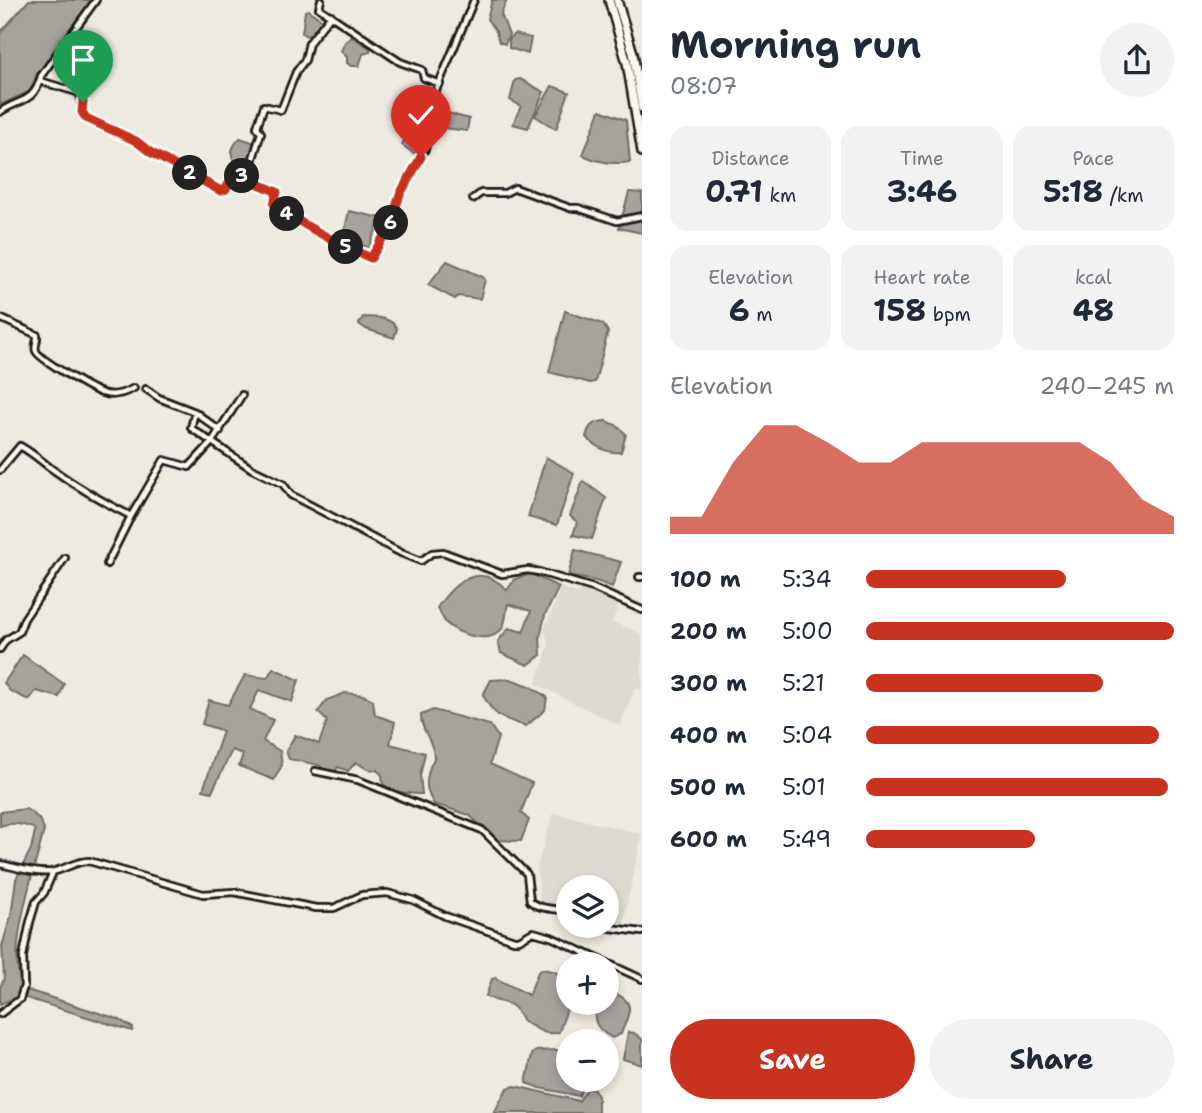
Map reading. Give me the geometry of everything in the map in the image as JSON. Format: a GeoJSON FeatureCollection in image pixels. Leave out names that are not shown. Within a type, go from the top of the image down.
{"type":"FeatureCollection","features":[{"type":"Feature","properties":{"kind":"highway"},"geometry":{"type":"LineString","coordinates":[[608,0],[627,63],[642,152]]}},
{"type":"Feature","properties":{"kind":"highway"},"geometry":{"type":"LineString","coordinates":[[617,0],[633,53],[642,108]]}},
{"type":"Feature","properties":{"kind":"street"},"geometry":{"type":"LineString","coordinates":[[0,112],[31,97],[96,0]]}},
{"type":"Feature","properties":{"kind":"street"},"geometry":{"type":"LineString","coordinates":[[321,0],[320,8],[400,62],[422,70],[424,78],[440,84]]}},
{"type":"Feature","properties":{"kind":"street"},"geometry":{"type":"LineString","coordinates":[[40,81],[80,93],[82,112],[86,118],[136,141],[150,152],[221,191],[226,189],[233,173],[250,178],[277,192],[274,204],[299,222],[332,241],[371,258],[391,224],[400,194],[425,149],[427,141],[421,128],[474,0]]}},
{"type":"Feature","properties":{"kind":"street"},"geometry":{"type":"LineString","coordinates":[[250,178],[248,174],[261,133],[257,128],[264,106],[281,110],[296,72],[305,60],[309,43],[331,15]]}},
{"type":"Feature","properties":{"kind":"street"},"geometry":{"type":"LineString","coordinates":[[473,199],[481,193],[505,193],[515,188],[617,221],[642,216]]}},
{"type":"Feature","properties":{"kind":"street"},"geometry":{"type":"LineString","coordinates":[[0,318],[37,335],[37,354],[54,368],[102,393],[120,394],[134,388]]}},
{"type":"Feature","properties":{"kind":"street"},"geometry":{"type":"LineString","coordinates":[[146,389],[159,398],[195,412],[220,431]]}},
{"type":"Feature","properties":{"kind":"street"},"geometry":{"type":"LineString","coordinates":[[107,564],[164,460],[189,467],[220,431],[242,395]]}},
{"type":"Feature","properties":{"kind":"street"},"geometry":{"type":"LineString","coordinates":[[195,412],[191,428],[211,443],[252,469],[283,484],[291,495],[401,553],[421,561],[432,554],[443,552],[502,574],[528,570],[539,572],[593,588],[642,610]]}},
{"type":"Feature","properties":{"kind":"street"},"geometry":{"type":"LineString","coordinates":[[0,470],[20,446],[94,497],[131,516]]}},
{"type":"Feature","properties":{"kind":"street"},"geometry":{"type":"LineString","coordinates":[[0,649],[6,640],[19,632],[24,619],[65,558]]}},
{"type":"Feature","properties":{"kind":"street"},"geometry":{"type":"LineString","coordinates":[[316,771],[358,780],[482,830],[527,874],[530,901],[540,908],[556,908]]}},
{"type":"Feature","properties":{"kind":"street"},"geometry":{"type":"LineString","coordinates":[[0,864],[35,872],[53,872],[77,862],[89,861],[203,894],[234,892],[316,908],[334,908],[362,895],[387,893],[413,900],[445,916],[514,940],[533,932],[551,937],[642,979]]}},
{"type":"Feature","properties":{"kind":"street"},"geometry":{"type":"LineString","coordinates":[[0,1014],[20,999],[24,986],[23,956],[30,922],[36,902],[47,889],[53,872]]}},
{"type":"Feature","properties":{"kind":"street"},"geometry":{"type":"LineString","coordinates":[[619,929],[642,932]]}},
{"type":"Feature","properties":{"kind":"shaded area"},"geometry":{"type":"Polygon","coordinates":[[[29,0],[91,0],[37,74],[30,91],[0,105],[0,33],[29,0]]]}},
{"type":"Feature","properties":{"kind":"shaded area"},"geometry":{"type":"Polygon","coordinates":[[[492,0],[507,0],[501,14],[509,35],[505,44],[499,42],[487,19],[492,0]]]}},
{"type":"Feature","properties":{"kind":"shaded area"},"geometry":{"type":"Polygon","coordinates":[[[308,10],[322,20],[312,34],[306,36],[302,33],[305,11],[308,10]]]}},
{"type":"Feature","properties":{"kind":"shaded area"},"geometry":{"type":"Polygon","coordinates":[[[514,34],[531,38],[528,54],[509,48],[509,39],[514,34]]]}},
{"type":"Feature","properties":{"kind":"shaded area"},"geometry":{"type":"Polygon","coordinates":[[[352,37],[370,48],[370,52],[363,54],[359,66],[347,63],[347,57],[341,51],[345,42],[352,37]]]}},
{"type":"Feature","properties":{"kind":"shaded area"},"geometry":{"type":"Polygon","coordinates":[[[520,79],[544,92],[528,128],[513,124],[521,106],[510,100],[515,80],[520,79]]]}},
{"type":"Feature","properties":{"kind":"shaded area"},"geometry":{"type":"Polygon","coordinates":[[[552,86],[569,92],[556,129],[535,116],[552,86]]]}},
{"type":"Feature","properties":{"kind":"shaded area"},"geometry":{"type":"Polygon","coordinates":[[[600,110],[626,120],[630,162],[606,162],[583,155],[600,110]]]}},
{"type":"Feature","properties":{"kind":"shaded area"},"geometry":{"type":"Polygon","coordinates":[[[448,113],[469,119],[467,131],[444,128],[440,118],[448,113]]]}},
{"type":"Feature","properties":{"kind":"shaded area"},"geometry":{"type":"Polygon","coordinates":[[[417,130],[424,141],[421,153],[413,153],[402,145],[405,138],[417,130]]]}},
{"type":"Feature","properties":{"kind":"shaded area"},"geometry":{"type":"Polygon","coordinates":[[[240,138],[255,143],[246,170],[236,164],[232,156],[233,148],[240,138]]]}},
{"type":"Feature","properties":{"kind":"shaded area"},"geometry":{"type":"Polygon","coordinates":[[[629,192],[642,193],[642,233],[619,228],[629,192]]]}},
{"type":"Feature","properties":{"kind":"shaded area"},"geometry":{"type":"Polygon","coordinates":[[[349,211],[381,218],[369,247],[342,242],[349,211]]]}},
{"type":"Feature","properties":{"kind":"shaded area"},"geometry":{"type":"Polygon","coordinates":[[[447,261],[483,277],[485,280],[480,299],[458,296],[455,299],[428,285],[447,261]]]}},
{"type":"Feature","properties":{"kind":"shaded area"},"geometry":{"type":"Polygon","coordinates":[[[565,311],[603,324],[608,332],[595,382],[549,372],[565,311]]]}},
{"type":"Feature","properties":{"kind":"shaded area"},"geometry":{"type":"Polygon","coordinates":[[[363,317],[383,318],[391,322],[397,329],[394,338],[366,329],[359,324],[363,317]]]}},
{"type":"Feature","properties":{"kind":"shaded area"},"geometry":{"type":"Polygon","coordinates":[[[606,421],[626,434],[621,452],[602,449],[586,437],[592,425],[606,421]]]}},
{"type":"Feature","properties":{"kind":"shaded area"},"geometry":{"type":"Polygon","coordinates":[[[546,457],[574,473],[557,525],[528,517],[546,457]]]}},
{"type":"Feature","properties":{"kind":"shaded area"},"geometry":{"type":"Polygon","coordinates":[[[583,481],[606,498],[592,539],[573,535],[577,522],[570,516],[583,481]]]}},
{"type":"Feature","properties":{"kind":"shaded area"},"geometry":{"type":"Polygon","coordinates":[[[575,550],[621,562],[612,587],[568,576],[575,550]]]}},
{"type":"Feature","properties":{"kind":"shaded area"},"geometry":{"type":"Polygon","coordinates":[[[531,574],[559,587],[545,615],[540,637],[541,655],[528,665],[501,653],[498,641],[509,628],[523,632],[531,611],[508,604],[505,622],[498,633],[475,637],[451,627],[437,608],[452,590],[469,578],[487,577],[507,590],[515,579],[531,574]]]}},
{"type":"Feature","properties":{"kind":"shaded area"},"geometry":{"type":"Polygon","coordinates":[[[584,580],[624,595],[612,622],[642,634],[642,686],[641,689],[635,688],[620,726],[536,684],[549,644],[544,630],[561,588],[578,593],[584,580]]]}},
{"type":"Feature","properties":{"kind":"shaded area"},"geometry":{"type":"Polygon","coordinates":[[[23,655],[64,684],[59,697],[36,691],[29,700],[10,691],[4,683],[23,655]]]}},
{"type":"Feature","properties":{"kind":"shaded area"},"geometry":{"type":"Polygon","coordinates":[[[273,668],[299,680],[292,702],[259,690],[250,709],[273,720],[263,741],[280,751],[282,765],[274,780],[239,766],[243,754],[232,750],[212,792],[203,790],[223,731],[202,724],[209,700],[228,705],[245,675],[267,678],[273,668]]]}},
{"type":"Feature","properties":{"kind":"shaded area"},"geometry":{"type":"Polygon","coordinates":[[[510,679],[530,686],[547,697],[545,710],[526,726],[500,716],[483,695],[491,680],[510,679]]]}},
{"type":"Feature","properties":{"kind":"shaded area"},"geometry":{"type":"Polygon","coordinates":[[[345,693],[363,695],[373,700],[375,715],[395,722],[390,744],[425,753],[420,776],[422,794],[392,790],[383,784],[382,775],[377,770],[367,769],[356,762],[348,771],[338,767],[334,773],[328,773],[319,765],[289,759],[286,751],[295,735],[319,744],[327,721],[318,712],[327,700],[345,693]]]}},
{"type":"Feature","properties":{"kind":"shaded area"},"geometry":{"type":"Polygon","coordinates":[[[433,710],[490,725],[498,737],[490,764],[532,783],[521,813],[529,820],[521,841],[497,840],[469,815],[434,804],[427,782],[434,758],[433,751],[421,720],[421,715],[433,710]]]}},
{"type":"Feature","properties":{"kind":"shaded area"},"geometry":{"type":"Polygon","coordinates":[[[26,809],[37,817],[44,830],[23,913],[17,960],[20,978],[27,990],[118,1019],[133,1028],[132,1031],[20,996],[0,1004],[0,987],[4,979],[2,946],[11,916],[16,879],[31,849],[35,831],[20,825],[0,826],[0,812],[26,809]]]}},
{"type":"Feature","properties":{"kind":"shaded area"},"geometry":{"type":"Polygon","coordinates":[[[553,813],[642,834],[623,924],[619,923],[619,875],[556,875],[556,906],[540,902],[537,867],[553,813]]]}},
{"type":"Feature","properties":{"kind":"shaded area"},"geometry":{"type":"Polygon","coordinates":[[[541,969],[556,972],[556,1015],[565,1015],[556,1033],[540,1031],[523,1021],[511,1005],[486,996],[492,979],[495,978],[529,995],[541,969]]]}},
{"type":"Feature","properties":{"kind":"shaded area"},"geometry":{"type":"Polygon","coordinates":[[[619,996],[627,1002],[629,1011],[621,1034],[619,1035],[619,1029],[600,1029],[595,1015],[619,1015],[619,996]]]}},
{"type":"Feature","properties":{"kind":"shaded area"},"geometry":{"type":"Polygon","coordinates":[[[628,1032],[642,1039],[642,1065],[623,1059],[628,1032]]]}},
{"type":"Feature","properties":{"kind":"shaded area"},"geometry":{"type":"Polygon","coordinates":[[[556,1050],[556,1091],[526,1083],[532,1054],[536,1051],[556,1050]]]}},
{"type":"Feature","properties":{"kind":"shaded area"},"geometry":{"type":"Polygon","coordinates":[[[515,1086],[579,1101],[585,1092],[596,1092],[598,1113],[494,1113],[507,1088],[515,1086]]]}},
{"type":"Feature","properties":{"kind":"shaded area"},"geometry":{"type":"Polygon","coordinates":[[[560,1092],[581,1092],[579,1096],[560,1092]]]}},
{"type":"Feature","properties":{"kind":"route"},"geometry":{"type":"LineString","coordinates":[[83,102],[82,112],[86,118],[136,141],[150,152],[221,191],[226,189],[234,173],[277,192],[274,204],[299,222],[332,241],[371,258],[391,224],[400,194],[421,157]]}}]}
